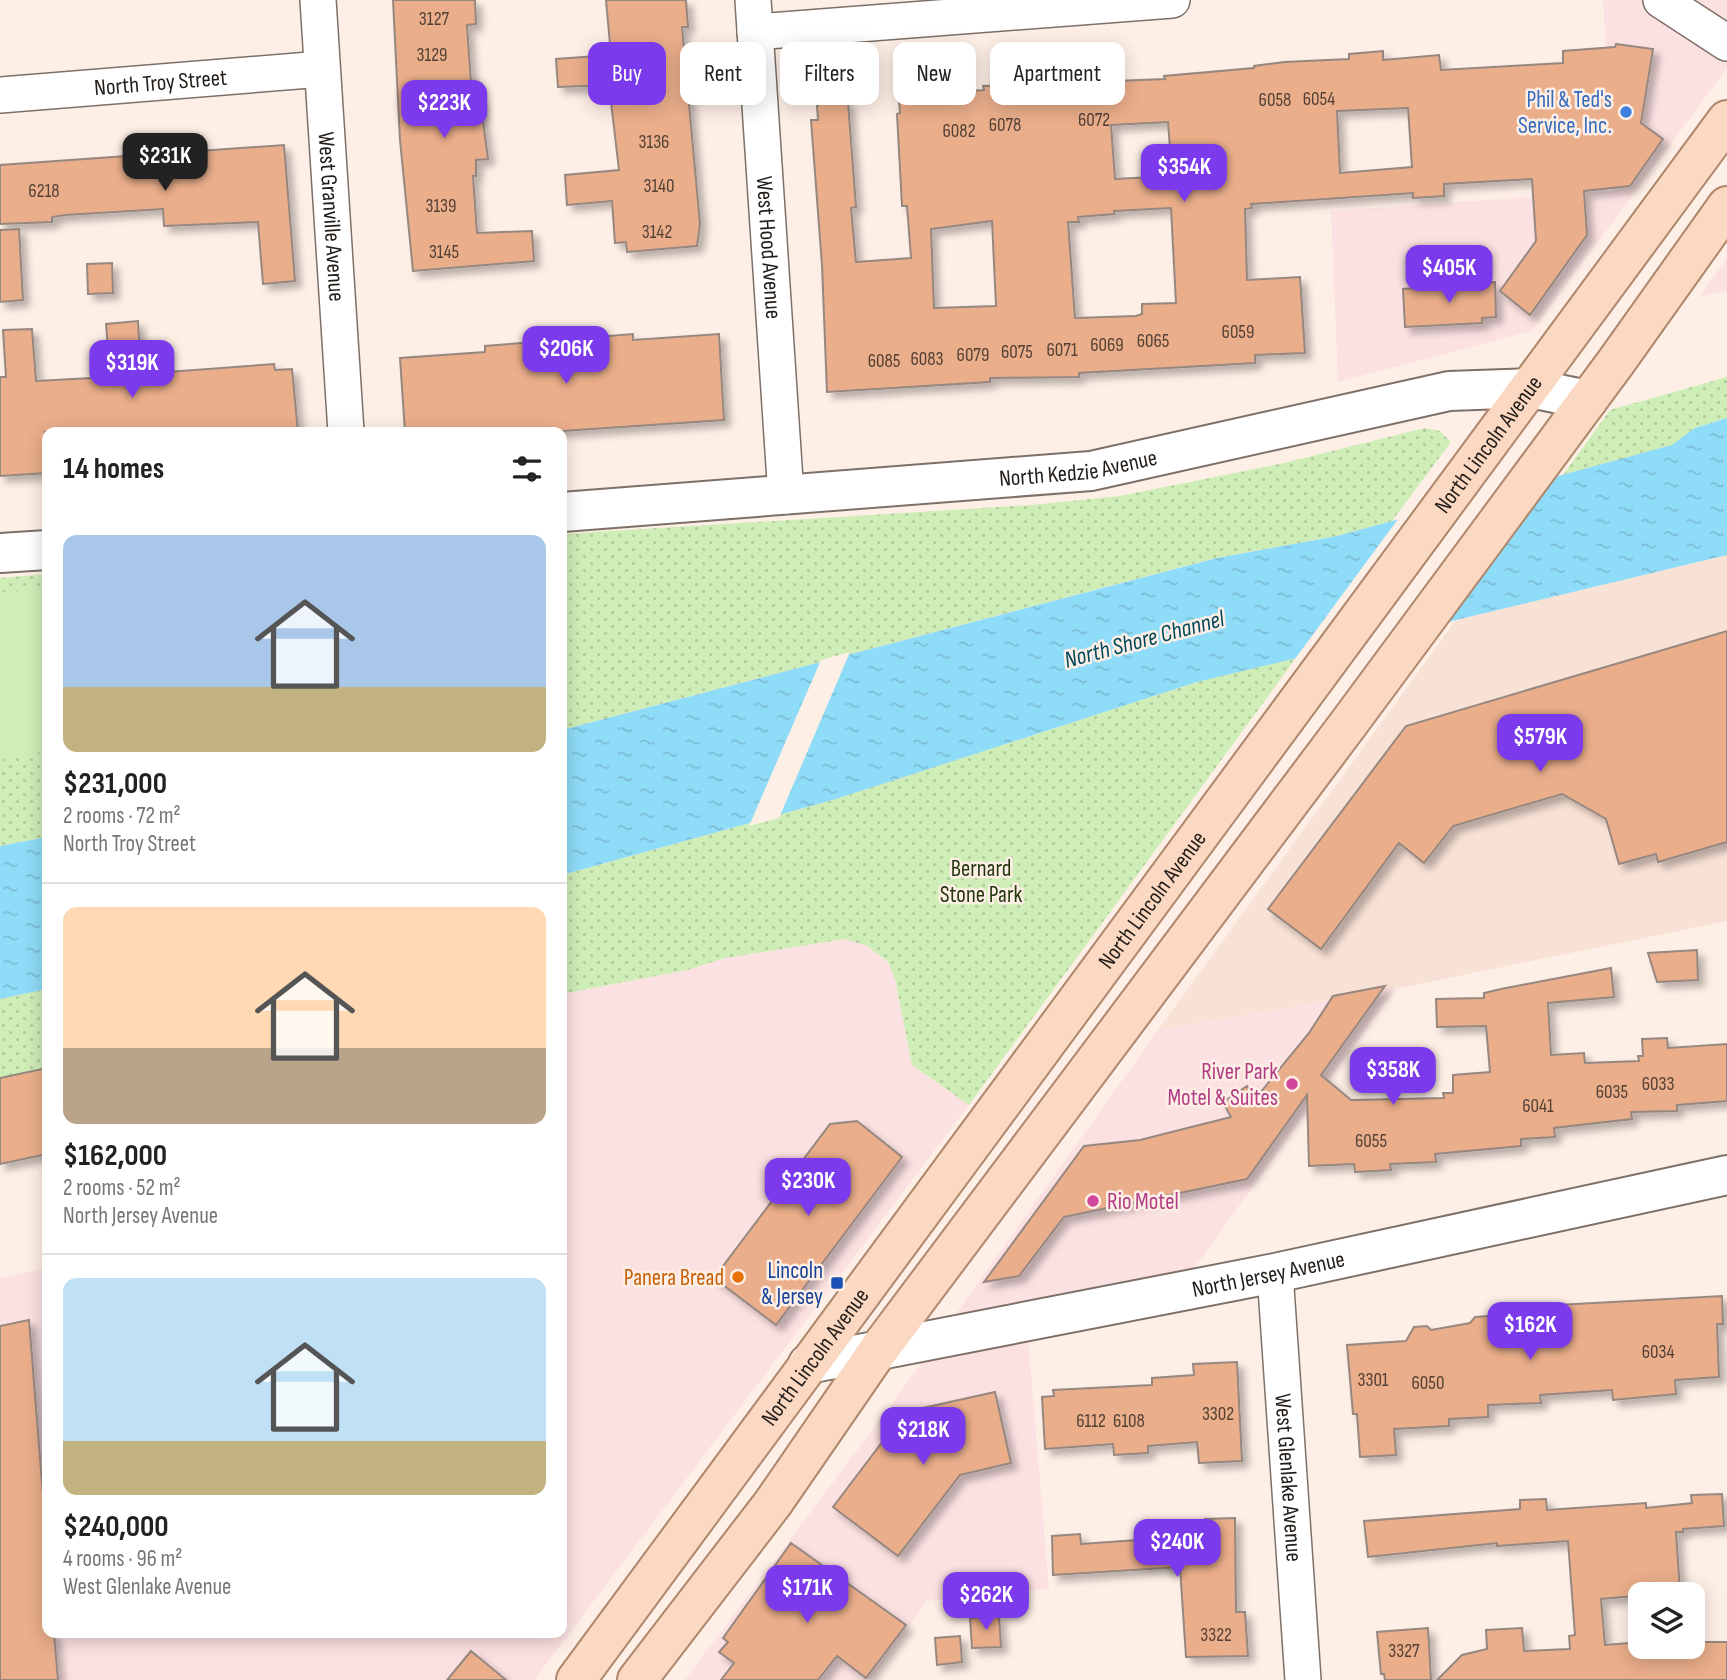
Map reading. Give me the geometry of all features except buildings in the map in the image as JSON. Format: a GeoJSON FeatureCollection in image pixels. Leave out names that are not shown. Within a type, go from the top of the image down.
{"type":"FeatureCollection","features":[{"type":"Feature","properties":{"kind":"main road","name":"North Lincoln Avenue"},"geometry":{"type":"LineString","coordinates":[[576,1680],[1270,743],[1727,120]]}},
{"type":"Feature","properties":{"kind":"main road"},"geometry":{"type":"LineString","coordinates":[[637,1680],[773,1503],[877,1352],[1349,723],[1588,400],[1727,206]]}},
{"type":"Feature","properties":{"kind":"street","name":"West Granville Avenue"},"geometry":{"type":"LineString","coordinates":[[318,0],[346,427]]}},
{"type":"Feature","properties":{"kind":"street"},"geometry":{"type":"LineString","coordinates":[[754,16],[1172,0]]}},
{"type":"Feature","properties":{"kind":"street"},"geometry":{"type":"LineString","coordinates":[[1661,0],[1727,43]]}},
{"type":"Feature","properties":{"kind":"street","name":"West Hood Avenue"},"geometry":{"type":"LineString","coordinates":[[754,16],[786,496]]}},
{"type":"Feature","properties":{"kind":"street","name":"North Troy Street"},"geometry":{"type":"LineString","coordinates":[[0,95],[322,69]]}},
{"type":"Feature","properties":{"kind":"street","name":"North Kedzie Avenue"},"geometry":{"type":"LineString","coordinates":[[567,512],[1091,471],[1450,391],[1530,387],[1588,400]]}},
{"type":"Feature","properties":{"kind":"street"},"geometry":{"type":"LineString","coordinates":[[0,553],[42,550]]}},
{"type":"Feature","properties":{"kind":"street","name":"North Jersey Avenue"},"geometry":{"type":"LineString","coordinates":[[808,1364],[1275,1273],[1727,1175]]}},
{"type":"Feature","properties":{"kind":"street","name":"West Glenlake Avenue"},"geometry":{"type":"LineString","coordinates":[[1275,1273],[1303,1680]]}},
{"type":"Feature","properties":{"kind":"shaded area"},"geometry":{"type":"Polygon","coordinates":[[[1603,0],[1727,0],[1727,68],[1532,331],[1338,382],[1331,211],[1614,191],[1603,0]]]}},
{"type":"Feature","properties":{"kind":"shaded area"},"geometry":{"type":"Polygon","coordinates":[[[1727,258],[1727,291],[1700,296],[1727,258]]]}},
{"type":"Feature","properties":{"kind":"shaded area"},"geometry":{"type":"Polygon","coordinates":[[[1727,555],[1727,921],[1395,989],[1158,1030],[1456,620],[1727,555]]]}},
{"type":"Feature","properties":{"kind":"shaded area"},"geometry":{"type":"Polygon","coordinates":[[[845,939],[867,946],[888,962],[895,979],[912,1065],[969,1105],[567,1636],[567,993],[687,970],[725,958],[845,939]]]}},
{"type":"Feature","properties":{"kind":"shaded area"},"geometry":{"type":"Polygon","coordinates":[[[1395,989],[1185,1281],[1026,1312],[1049,1589],[927,1601],[870,1680],[685,1680],[894,1401],[1158,1030],[1395,989]]]}},
{"type":"Feature","properties":{"kind":"shaded area"},"geometry":{"type":"Polygon","coordinates":[[[42,1269],[42,1638],[566,1638],[534,1680],[0,1680],[0,1278],[42,1269]]]}},
{"type":"Feature","properties":{"kind":"green space"},"geometry":{"type":"Polygon","coordinates":[[[1727,377],[1727,418],[1695,428],[1673,445],[1563,475],[1610,410],[1727,377]]]}},
{"type":"Feature","properties":{"kind":"green space"},"geometry":{"type":"Polygon","coordinates":[[[1425,428],[1440,431],[1451,442],[1392,521],[1337,536],[1216,558],[567,729],[567,534],[1031,505],[1120,496],[1284,463],[1425,428]]]}},
{"type":"Feature","properties":{"kind":"green space"},"geometry":{"type":"Polygon","coordinates":[[[42,574],[42,838],[0,846],[0,578],[42,574]]]}},
{"type":"Feature","properties":{"kind":"green space"},"geometry":{"type":"Polygon","coordinates":[[[42,589],[42,752],[0,760],[0,592],[42,589]]]}},
{"type":"Feature","properties":{"kind":"green space","name":"Bernard Stone Park"},"geometry":{"type":"Polygon","coordinates":[[[1296,658],[969,1105],[912,1065],[895,979],[888,962],[867,946],[845,939],[725,958],[687,970],[567,993],[567,874],[836,799],[1197,682],[1296,658]]]}},
{"type":"Feature","properties":{"kind":"green space"},"geometry":{"type":"Polygon","coordinates":[[[42,990],[42,1069],[0,1078],[0,999],[42,990]]]}},
{"type":"Feature","properties":{"kind":"water","name":"North Shore Channel"},"geometry":{"type":"Polygon","coordinates":[[[1727,418],[1727,555],[1197,682],[836,799],[567,874],[567,729],[1217,558],[1337,536],[1672,445],[1695,428],[1727,418]]]}},
{"type":"Feature","properties":{"kind":"water"},"geometry":{"type":"Polygon","coordinates":[[[42,838],[42,990],[0,999],[0,846],[42,838]]]}},
{"type":"Feature","properties":{"kind":"pier"},"geometry":{"type":"Polygon","coordinates":[[[1554,474],[1441,627],[1292,663],[1401,515],[1554,474]]]}},
{"type":"Feature","properties":{"kind":"pier"},"geometry":{"type":"Polygon","coordinates":[[[850,652],[779,818],[749,826],[821,660],[850,652]]]}},
{"type":"Feature","properties":{"kind":"place","name":"Phil & Ted's Service, Inc."},"geometry":{"type":"Point","coordinates":[1626,112]}},
{"type":"Feature","properties":{"kind":"place","name":"River Park Motel & Suites"},"geometry":{"type":"Point","coordinates":[1292,1084]}},
{"type":"Feature","properties":{"kind":"place","name":"Rio Motel"},"geometry":{"type":"Point","coordinates":[1093,1201]}},
{"type":"Feature","properties":{"kind":"place","name":"Panera Bread"},"geometry":{"type":"Point","coordinates":[738,1277]}},
{"type":"Feature","properties":{"kind":"place","name":"Lincoln & Jersey"},"geometry":{"type":"Point","coordinates":[837,1283]}}]}
